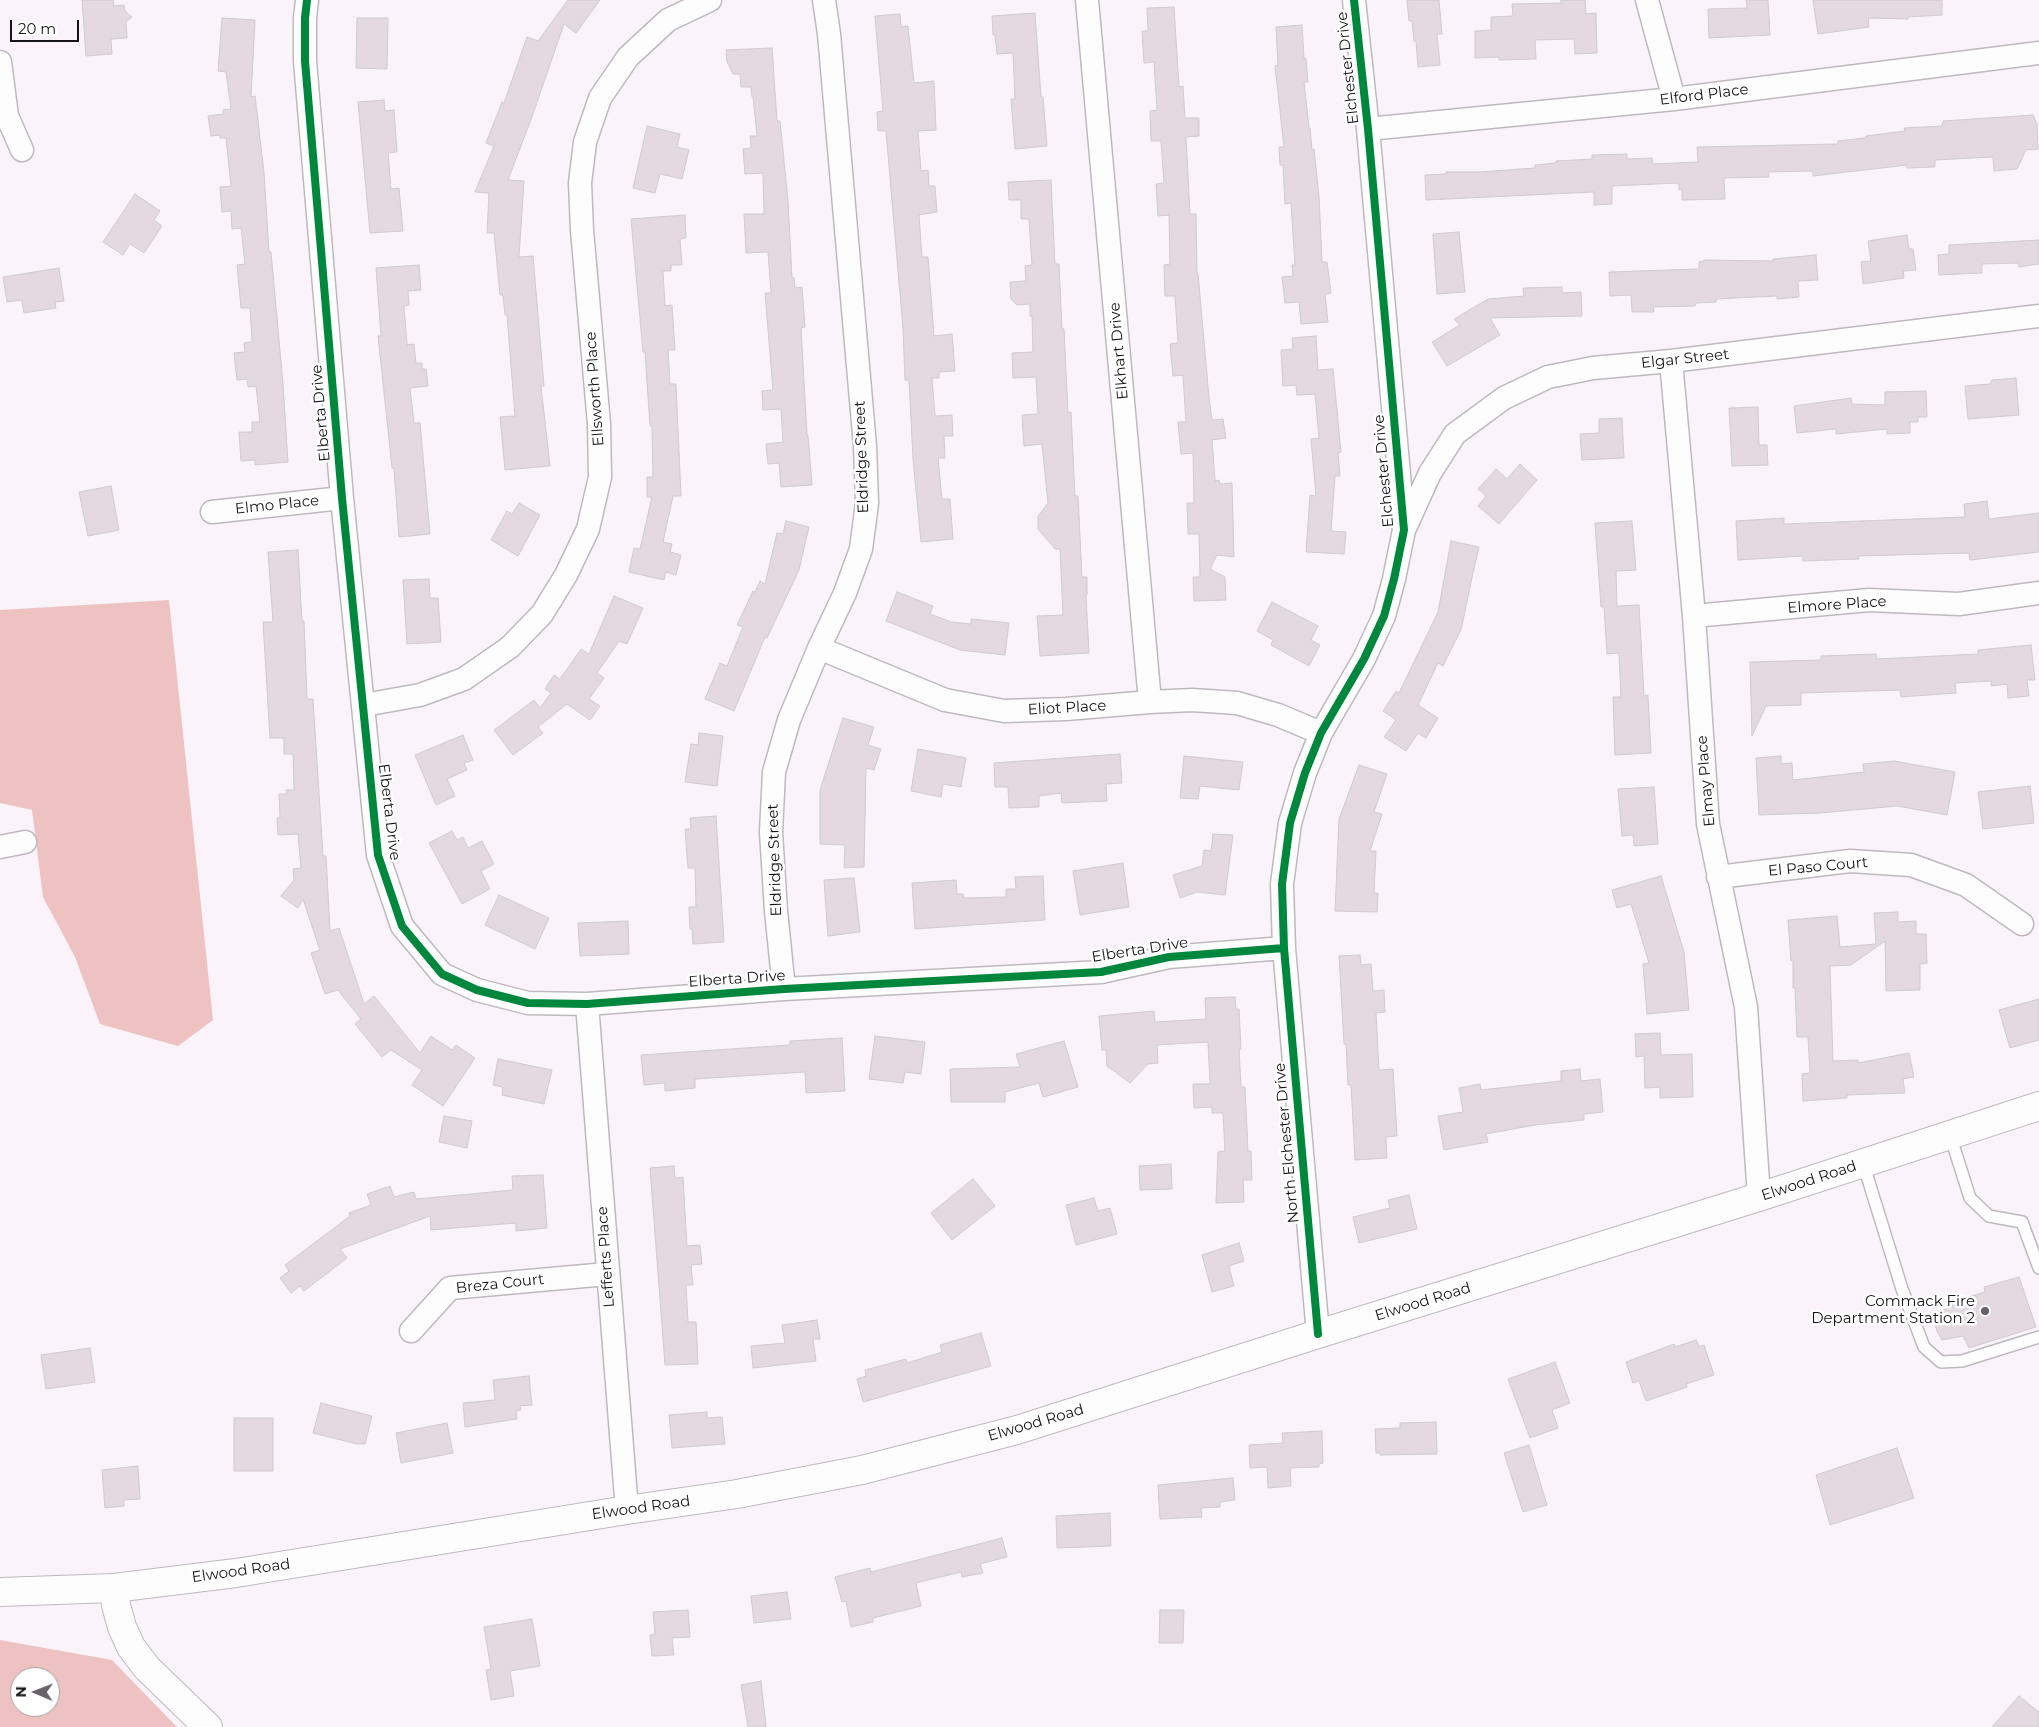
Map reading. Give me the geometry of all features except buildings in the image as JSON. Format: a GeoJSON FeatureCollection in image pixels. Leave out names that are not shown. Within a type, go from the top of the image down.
{"type":"FeatureCollection","features":[{"type":"Feature","properties":{"kind":"main road","name":"Elwood Road"},"geometry":{"type":"LineString","coordinates":[[0,1592],[114,1588],[236,1573],[737,1494],[862,1470],[1017,1430],[1759,1197],[2039,1106]]}},
{"type":"Feature","properties":{"kind":"main road"},"geometry":{"type":"LineString","coordinates":[[114,1588],[122,1627],[131,1647],[147,1668],[208,1727]]}},
{"type":"Feature","properties":{"kind":"street","name":"Elberta Drive"},"geometry":{"type":"LineString","coordinates":[[307,0],[305,61],[342,498],[378,855],[402,926],[442,974],[477,990],[528,1002],[587,1004],[784,989],[1092,972],[1169,958],[1284,948]]}},
{"type":"Feature","properties":{"kind":"street","name":"Ellsworth Place"},"geometry":{"type":"LineString","coordinates":[[364,706],[420,696],[464,679],[510,647],[542,614],[566,575],[588,529],[600,477],[599,424],[582,230],[580,184],[585,142],[600,98],[628,57],[668,20],[710,0]]}},
{"type":"Feature","properties":{"kind":"street","name":"Eldridge Street"},"geometry":{"type":"LineString","coordinates":[[784,989],[776,911],[771,832],[774,772],[789,720],[845,593],[861,549],[867,503],[862,417],[829,34],[824,0]]}},
{"type":"Feature","properties":{"kind":"street","name":"Elkhart Drive"},"geometry":{"type":"LineString","coordinates":[[1087,0],[1150,702]]}},
{"type":"Feature","properties":{"kind":"street","name":"Elchester Drive"},"geometry":{"type":"LineString","coordinates":[[1284,948],[1282,884],[1290,823],[1305,773],[1321,733],[1364,659],[1384,616],[1404,530],[1368,129],[1354,0]]}},
{"type":"Feature","properties":{"kind":"street"},"geometry":{"type":"LineString","coordinates":[[1648,0],[1674,99]]}},
{"type":"Feature","properties":{"kind":"street","name":"Elford Place"},"geometry":{"type":"LineString","coordinates":[[1368,129],[1674,99],[2039,53]]}},
{"type":"Feature","properties":{"kind":"street"},"geometry":{"type":"LineString","coordinates":[[0,62],[7,116],[22,150]]}},
{"type":"Feature","properties":{"kind":"street","name":"Elgar Street"},"geometry":{"type":"LineString","coordinates":[[1404,530],[1430,474],[1455,434],[1504,398],[1548,377],[1593,368],[1671,361],[2039,316]]}},
{"type":"Feature","properties":{"kind":"street","name":"Elmay Place"},"geometry":{"type":"LineString","coordinates":[[1671,361],[1694,616],[1708,824],[1718,877],[1732,930],[1746,1007],[1759,1197]]}},
{"type":"Feature","properties":{"kind":"street","name":"Elmo Place"},"geometry":{"type":"LineString","coordinates":[[212,512],[342,498]]}},
{"type":"Feature","properties":{"kind":"street","name":"Elmore Place"},"geometry":{"type":"LineString","coordinates":[[1694,616],[1869,600],[1959,604],[2039,594]]}},
{"type":"Feature","properties":{"kind":"street","name":"Eliot Place"},"geometry":{"type":"LineString","coordinates":[[820,648],[945,700],[1004,711],[1066,709],[1192,700],[1237,703],[1278,715],[1321,733]]}},
{"type":"Feature","properties":{"kind":"street"},"geometry":{"type":"LineString","coordinates":[[0,847],[25,842]]}},
{"type":"Feature","properties":{"kind":"street","name":"El Paso Court"},"geometry":{"type":"LineString","coordinates":[[1718,877],[1850,862],[1910,864],[1966,885],[2022,924]]}},
{"type":"Feature","properties":{"kind":"street","name":"North Elchester Drive"},"geometry":{"type":"LineString","coordinates":[[1284,948],[1318,1334]]}},
{"type":"Feature","properties":{"kind":"street","name":"Lefferts Place"},"geometry":{"type":"LineString","coordinates":[[587,1004],[627,1510]]}},
{"type":"Feature","properties":{"kind":"street","name":"Breza Court"},"geometry":{"type":"LineString","coordinates":[[411,1331],[450,1288],[607,1274]]}},
{"type":"Feature","properties":{"kind":"lane"},"geometry":{"type":"LineString","coordinates":[[1950,1135],[1970,1198],[1989,1216],[2022,1222],[2039,1268]]}},
{"type":"Feature","properties":{"kind":"lane"},"geometry":{"type":"LineString","coordinates":[[1863,1163],[1902,1289],[1924,1347],[1941,1362],[1962,1361],[2039,1337]]}},
{"type":"Feature","properties":{"kind":"shaded area"},"geometry":{"type":"Polygon","coordinates":[[[169,600],[213,1020],[178,1046],[100,1024],[75,957],[43,897],[32,810],[0,803],[0,610],[169,600]]]}},
{"type":"Feature","properties":{"kind":"shaded area"},"geometry":{"type":"Polygon","coordinates":[[[0,1640],[112,1660],[177,1727],[0,1727],[0,1640]]]}},
{"type":"Feature","properties":{"kind":"cycle path"},"geometry":{"type":"LineString","coordinates":[[307,0],[305,61],[342,498],[378,855],[402,926],[442,974],[477,990],[528,1003],[587,1004],[784,989],[1101,972],[1169,957],[1284,948]]}},
{"type":"Feature","properties":{"kind":"cycle path"},"geometry":{"type":"LineString","coordinates":[[1318,1334],[1284,948],[1282,884],[1290,823],[1305,773],[1321,733],[1364,659],[1384,616],[1404,530],[1368,129],[1354,0]]}},
{"type":"Feature","properties":{"kind":"place","name":"Commack Fire Department Station 2"},"geometry":{"type":"Point","coordinates":[1985,1311]}}]}
